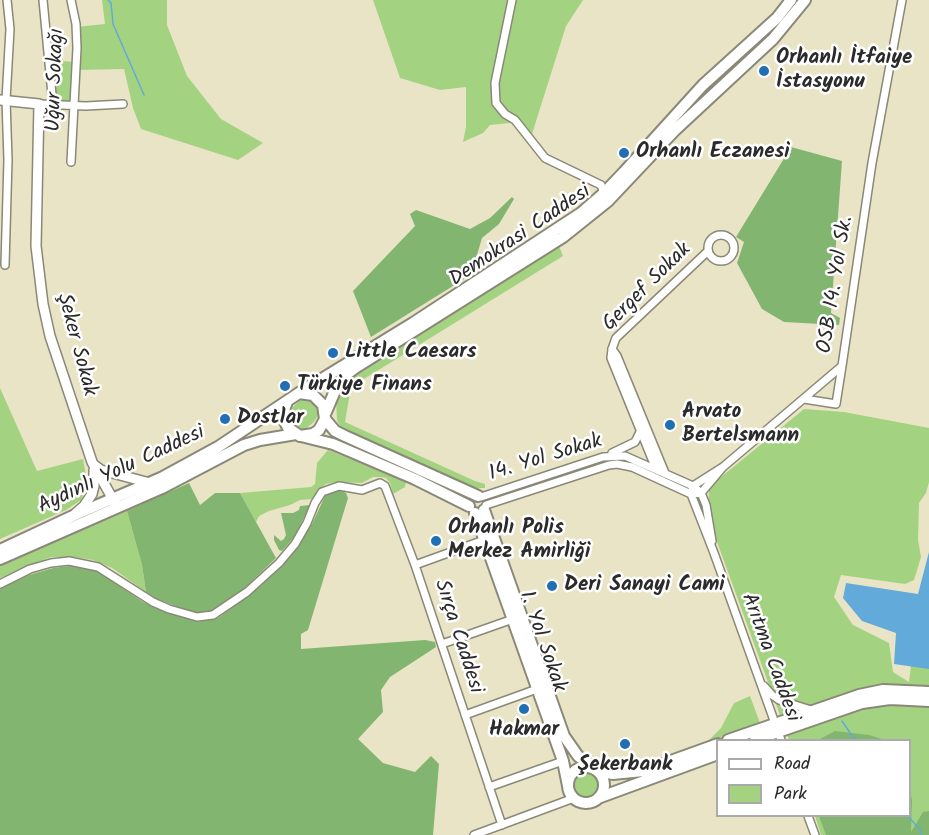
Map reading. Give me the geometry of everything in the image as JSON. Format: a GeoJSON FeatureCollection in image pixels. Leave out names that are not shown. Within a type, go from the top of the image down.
{"type":"FeatureCollection","features":[{"type":"Feature","properties":{"kind":"main road","name":"Demokrasi Caddesi"},"geometry":{"type":"LineString","coordinates":[[299,393],[554,231],[604,193],[703,85],[758,37],[791,0]]}},
{"type":"Feature","properties":{"kind":"main road","name":"Demokrasi Caddesi"},"geometry":{"type":"LineString","coordinates":[[325,415],[337,386],[349,373],[563,237],[609,201],[675,130],[784,27],[804,1]]}},
{"type":"Feature","properties":{"kind":"main road"},"geometry":{"type":"LineString","coordinates":[[726,64],[742,66]]}},
{"type":"Feature","properties":{"kind":"main road"},"geometry":{"type":"LineString","coordinates":[[418,474],[324,441],[298,435],[284,422],[284,407],[287,401],[299,393],[313,395],[319,399],[334,431],[479,504]]}},
{"type":"Feature","properties":{"kind":"main road","name":"Aydınlı Yolu Caddesi"},"geometry":{"type":"LineString","coordinates":[[0,550],[72,516],[109,495],[150,483],[218,447],[287,401]]}},
{"type":"Feature","properties":{"kind":"main road"},"geometry":{"type":"LineString","coordinates":[[298,435],[314,434],[319,430],[325,415]]}},
{"type":"Feature","properties":{"kind":"main road","name":"Aydınlı Yolu Caddesi"},"geometry":{"type":"LineString","coordinates":[[0,559],[198,471],[244,445],[260,440],[298,435]]}},
{"type":"Feature","properties":{"kind":"main road","name":"1. Yol Sokak"},"geometry":{"type":"LineString","coordinates":[[479,504],[484,540],[574,798]]}},
{"type":"Feature","properties":{"kind":"main road","name":"1. Yol Sokak"},"geometry":{"type":"LineString","coordinates":[[479,504],[564,736],[578,756],[596,770]]}},
{"type":"Feature","properties":{"kind":"main road"},"geometry":{"type":"LineString","coordinates":[[739,739],[778,732],[817,710],[859,695],[883,690],[929,692]]}},
{"type":"Feature","properties":{"kind":"main road"},"geometry":{"type":"LineString","coordinates":[[760,739],[862,703],[890,699],[929,701]]}},
{"type":"Feature","properties":{"kind":"main road"},"geometry":{"type":"LineString","coordinates":[[568,786],[575,771],[586,767],[629,773],[643,771],[716,744]]}},
{"type":"Feature","properties":{"kind":"main road"},"geometry":{"type":"LineString","coordinates":[[574,798],[589,803],[716,754]]}},
{"type":"Feature","properties":{"kind":"main road"},"geometry":{"type":"LineString","coordinates":[[596,770],[603,782],[602,793],[598,798]]}},
{"type":"Feature","properties":{"kind":"street"},"geometry":{"type":"LineString","coordinates":[[5,265],[8,160],[3,100],[10,29],[7,0]]}},
{"type":"Feature","properties":{"kind":"street"},"geometry":{"type":"LineString","coordinates":[[44,0],[54,105]]}},
{"type":"Feature","properties":{"kind":"street","name":"Uğur Sokağı"},"geometry":{"type":"LineString","coordinates":[[70,162],[77,48],[76,24],[71,0]]}},
{"type":"Feature","properties":{"kind":"street"},"geometry":{"type":"LineString","coordinates":[[512,0],[495,83],[496,103],[505,114],[515,120],[545,158],[601,185],[604,193]]}},
{"type":"Feature","properties":{"kind":"street","name":"OSB 14. Yol Sk."},"geometry":{"type":"LineString","coordinates":[[723,467],[842,366],[872,162],[902,0]]}},
{"type":"Feature","properties":{"kind":"street"},"geometry":{"type":"LineString","coordinates":[[3,100],[54,105],[123,104]]}},
{"type":"Feature","properties":{"kind":"street","name":"Şeker Sokak"},"geometry":{"type":"LineString","coordinates":[[39,104],[36,246],[43,304],[50,336],[92,462],[109,495]]}},
{"type":"Feature","properties":{"kind":"street","name":"Gergef Sokak"},"geometry":{"type":"LineString","coordinates":[[664,476],[656,469],[640,432],[611,358],[612,349],[616,338],[708,251]]}},
{"type":"Feature","properties":{"kind":"street","name":"Gergef Sokak"},"geometry":{"type":"LineString","coordinates":[[612,349],[617,356],[664,476]]}},
{"type":"Feature","properties":{"kind":"street"},"geometry":{"type":"LineString","coordinates":[[804,399],[836,404],[842,366]]}},
{"type":"Feature","properties":{"kind":"street"},"geometry":{"type":"LineString","coordinates":[[603,457],[630,445],[637,439],[640,432]]}},
{"type":"Feature","properties":{"kind":"street","name":"14. Yol Sokak"},"geometry":{"type":"LineString","coordinates":[[479,504],[616,454],[656,469]]}},
{"type":"Feature","properties":{"kind":"street"},"geometry":{"type":"LineString","coordinates":[[92,462],[101,470],[150,483]]}},
{"type":"Feature","properties":{"kind":"street"},"geometry":{"type":"LineString","coordinates":[[72,516],[84,506],[92,494],[95,475],[92,462]]}},
{"type":"Feature","properties":{"kind":"street","name":"14. Yol Sokak"},"geometry":{"type":"LineString","coordinates":[[479,504],[609,465],[625,465],[664,476],[701,493]]}},
{"type":"Feature","properties":{"kind":"street"},"geometry":{"type":"LineString","coordinates":[[714,553],[692,490],[723,467]]}},
{"type":"Feature","properties":{"kind":"street"},"geometry":{"type":"LineString","coordinates":[[714,553],[706,505],[701,493],[723,467]]}},
{"type":"Feature","properties":{"kind":"street"},"geometry":{"type":"LineString","coordinates":[[115,474],[106,478],[109,495],[118,505],[126,504]]}},
{"type":"Feature","properties":{"kind":"street","name":"Sırça Caddesi"},"geometry":{"type":"LineString","coordinates":[[0,584],[30,569],[69,561],[98,567],[153,602],[169,609],[197,617],[213,615],[247,592],[279,563],[295,544],[322,492],[339,486],[362,490],[380,483],[385,486],[415,565],[502,825]]}},
{"type":"Feature","properties":{"kind":"street"},"geometry":{"type":"LineString","coordinates":[[415,565],[484,540]]}},
{"type":"Feature","properties":{"kind":"street","name":"Arıtma Caddesi"},"geometry":{"type":"LineString","coordinates":[[714,553],[778,732]]}},
{"type":"Feature","properties":{"kind":"street"},"geometry":{"type":"LineString","coordinates":[[442,644],[513,619]]}},
{"type":"Feature","properties":{"kind":"street"},"geometry":{"type":"LineString","coordinates":[[758,676],[766,690],[779,700],[805,709],[817,710]]}},
{"type":"Feature","properties":{"kind":"street"},"geometry":{"type":"LineString","coordinates":[[465,715],[537,689]]}},
{"type":"Feature","properties":{"kind":"street"},"geometry":{"type":"LineString","coordinates":[[489,787],[562,762]]}},
{"type":"Feature","properties":{"kind":"street"},"geometry":{"type":"LineString","coordinates":[[474,835],[574,798]]}},
{"type":"Feature","properties":{"kind":"street"},"geometry":{"type":"LineString","coordinates":[[808,817],[815,835]]}},
{"type":"Feature","properties":{"kind":"green space"},"geometry":{"type":"Polygon","coordinates":[[[102,0],[167,0],[167,25],[187,76],[221,119],[263,143],[238,160],[141,129],[133,108],[124,69],[79,70],[76,27],[105,24],[102,0]]]}},
{"type":"Feature","properties":{"kind":"green space"},"geometry":{"type":"Polygon","coordinates":[[[373,0],[583,0],[566,26],[532,134],[520,122],[490,125],[483,133],[463,142],[466,127],[466,87],[440,90],[400,78],[373,0]]]}},
{"type":"Feature","properties":{"kind":"green space"},"geometry":{"type":"Polygon","coordinates":[[[63,59],[63,61],[74,62],[71,102],[56,102],[53,60],[63,59]]]}},
{"type":"Feature","properties":{"kind":"green space"},"geometry":{"type":"Polygon","coordinates":[[[791,147],[842,161],[831,313],[840,318],[839,325],[784,322],[762,309],[737,263],[744,242],[736,237],[791,147]]]}},
{"type":"Feature","properties":{"kind":"green space"},"geometry":{"type":"Polygon","coordinates":[[[512,197],[514,199],[499,224],[482,238],[474,265],[477,271],[371,337],[353,291],[415,226],[410,214],[416,210],[470,229],[490,218],[512,197]]]}},
{"type":"Feature","properties":{"kind":"green space"},"geometry":{"type":"Polygon","coordinates":[[[559,246],[563,256],[351,387],[345,422],[485,484],[485,488],[473,488],[340,426],[337,420],[336,400],[344,381],[559,246]]]}},
{"type":"Feature","properties":{"kind":"green space"},"geometry":{"type":"Polygon","coordinates":[[[0,388],[37,471],[83,459],[87,487],[81,500],[66,510],[0,539],[0,388]]]}},
{"type":"Feature","properties":{"kind":"green space"},"geometry":{"type":"Polygon","coordinates":[[[308,399],[318,407],[318,416],[305,429],[296,428],[288,418],[290,410],[300,400],[308,399]]]}},
{"type":"Feature","properties":{"kind":"green space"},"geometry":{"type":"Polygon","coordinates":[[[804,409],[844,412],[929,428],[929,482],[926,493],[919,503],[918,540],[921,557],[914,580],[905,584],[841,575],[834,597],[853,625],[889,643],[893,672],[909,682],[912,657],[929,663],[929,835],[821,835],[815,817],[911,817],[911,739],[789,739],[708,517],[709,487],[804,409]]]}},
{"type":"Feature","properties":{"kind":"green space"},"geometry":{"type":"Polygon","coordinates":[[[328,450],[406,482],[405,487],[393,494],[390,483],[386,478],[380,477],[373,477],[362,483],[326,484],[312,499],[300,500],[269,511],[259,516],[256,522],[240,493],[311,487],[315,484],[317,463],[328,450]]]}},
{"type":"Feature","properties":{"kind":"green space"},"geometry":{"type":"Polygon","coordinates":[[[189,483],[200,505],[215,493],[240,493],[276,558],[235,597],[218,609],[197,614],[157,599],[146,592],[142,565],[127,511],[189,483]]]}},
{"type":"Feature","properties":{"kind":"green space"},"geometry":{"type":"Polygon","coordinates":[[[340,490],[346,493],[348,498],[308,630],[301,634],[301,649],[425,640],[435,642],[436,647],[390,677],[381,690],[383,712],[358,739],[383,763],[415,772],[431,756],[439,764],[433,835],[0,835],[0,588],[29,575],[70,566],[97,571],[143,602],[161,610],[197,622],[218,618],[261,586],[279,569],[312,524],[325,496],[340,490]]]}},
{"type":"Feature","properties":{"kind":"green space"},"geometry":{"type":"Polygon","coordinates":[[[310,505],[295,536],[282,551],[279,550],[274,535],[281,541],[286,535],[281,513],[293,513],[299,510],[300,506],[310,505]]]}},
{"type":"Feature","properties":{"kind":"green space"},"geometry":{"type":"Polygon","coordinates":[[[127,511],[142,565],[146,592],[112,568],[93,560],[74,557],[51,557],[0,578],[0,566],[127,511]]]}},
{"type":"Feature","properties":{"kind":"green space"},"geometry":{"type":"Polygon","coordinates":[[[750,696],[760,723],[707,742],[721,728],[734,703],[750,696]]]}},
{"type":"Feature","properties":{"kind":"green space"},"geometry":{"type":"Polygon","coordinates":[[[835,731],[882,739],[820,739],[835,731]]]}},
{"type":"Feature","properties":{"kind":"green space"},"geometry":{"type":"Polygon","coordinates":[[[585,772],[594,776],[598,785],[594,794],[585,798],[576,794],[572,785],[576,776],[585,772]]]}},
{"type":"Feature","properties":{"kind":"green space"},"geometry":{"type":"Polygon","coordinates":[[[911,796],[912,800],[911,832],[923,812],[929,811],[929,835],[826,835],[819,817],[911,817],[911,796]]]}},
{"type":"Feature","properties":{"kind":"water"},"geometry":{"type":"Polygon","coordinates":[[[929,552],[929,669],[894,664],[896,633],[862,621],[843,598],[846,583],[918,594],[929,552]]]}},
{"type":"Feature","properties":{"kind":"waterway"},"geometry":{"type":"LineString","coordinates":[[108,0],[111,3],[113,24],[144,95]]}},
{"type":"Feature","properties":{"kind":"waterway"},"geometry":{"type":"LineString","coordinates":[[842,721],[854,739]]}},
{"type":"Feature","properties":{"kind":"waterway"},"geometry":{"type":"LineString","coordinates":[[909,817],[921,831],[921,835]]}},
{"type":"Feature","properties":{"kind":"place","name":"Orhanlı İtfaiye İstasyonu"},"geometry":{"type":"Point","coordinates":[764,71]}},
{"type":"Feature","properties":{"kind":"place","name":"Orhanlı Eczanesi"},"geometry":{"type":"Point","coordinates":[624,153]}},
{"type":"Feature","properties":{"kind":"place","name":"Little Caesars"},"geometry":{"type":"Point","coordinates":[333,353]}},
{"type":"Feature","properties":{"kind":"place","name":"Türkiye Finans"},"geometry":{"type":"Point","coordinates":[285,386]}},
{"type":"Feature","properties":{"kind":"place","name":"Dostlar"},"geometry":{"type":"Point","coordinates":[225,419]}},
{"type":"Feature","properties":{"kind":"place","name":"Arvato Bertelsmann"},"geometry":{"type":"Point","coordinates":[670,425]}},
{"type":"Feature","properties":{"kind":"place","name":"Orhanlı Polis Merkez Amirliği"},"geometry":{"type":"Point","coordinates":[436,541]}},
{"type":"Feature","properties":{"kind":"place","name":"Deri Sanayi Cami"},"geometry":{"type":"Point","coordinates":[552,586]}},
{"type":"Feature","properties":{"kind":"place","name":"Hakmar"},"geometry":{"type":"Point","coordinates":[524,709]}},
{"type":"Feature","properties":{"kind":"place","name":"Şekerbank"},"geometry":{"type":"Point","coordinates":[625,744]}}]}
